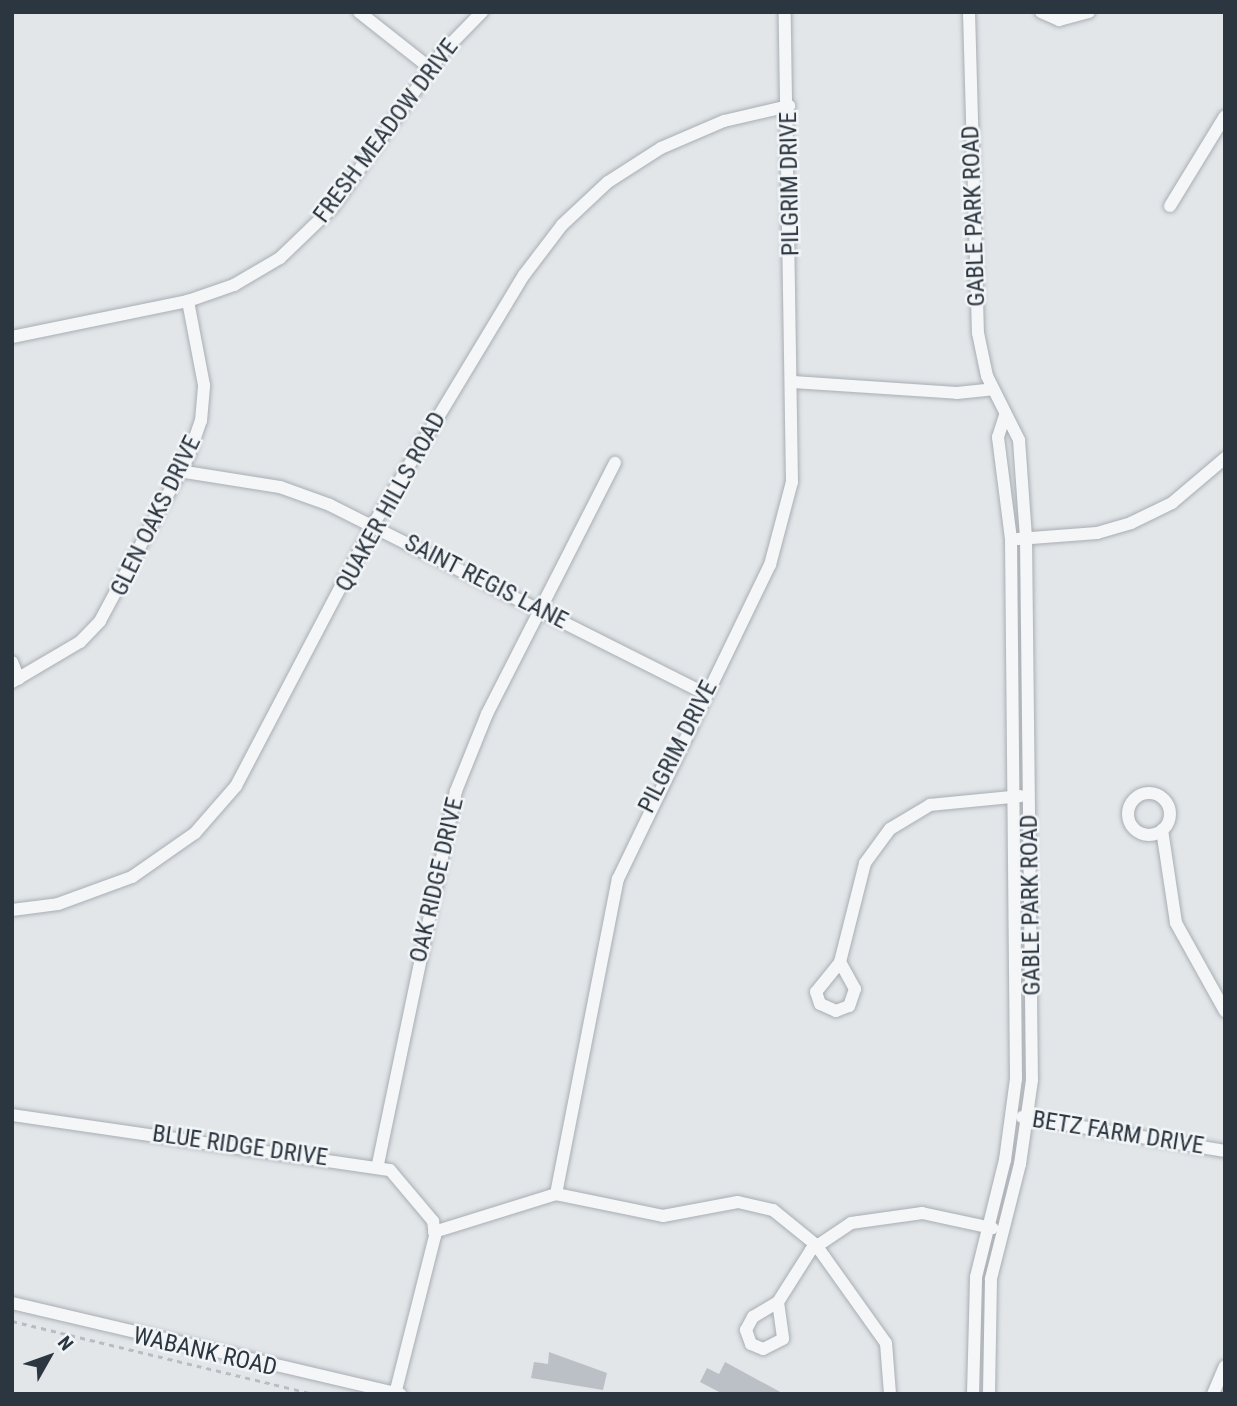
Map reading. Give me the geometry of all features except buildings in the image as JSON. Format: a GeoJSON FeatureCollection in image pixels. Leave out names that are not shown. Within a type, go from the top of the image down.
{"type":"FeatureCollection","features":[{"type":"Feature","properties":{"kind":"street"},"geometry":{"type":"LineString","coordinates":[[359,12],[430,68]]}},
{"type":"Feature","properties":{"kind":"street","name":"FRESH MEADOW DRIVE"},"geometry":{"type":"LineString","coordinates":[[12,337],[188,301],[249,278],[308,234],[430,68],[482,12]]}},
{"type":"Feature","properties":{"kind":"street","name":"PILGRIM DRIVE"},"geometry":{"type":"LineString","coordinates":[[556,1194],[618,879],[781,535],[795,449],[785,12]]}},
{"type":"Feature","properties":{"kind":"street","name":"GABLE PARK ROAD"},"geometry":{"type":"LineString","coordinates":[[969,12],[978,333],[993,389],[1020,440],[1026,538],[1033,1027],[1028,1118],[1002,1230],[987,1319],[989,1394]]}},
{"type":"Feature","properties":{"kind":"street"},"geometry":{"type":"LineString","coordinates":[[1041,12],[1059,20],[1089,12]]}},
{"type":"Feature","properties":{"kind":"street","name":"QUAKER HILLS ROAD"},"geometry":{"type":"LineString","coordinates":[[12,910],[58,904],[132,877],[216,810],[262,746],[373,525],[524,275],[577,210],[661,148],[724,121],[789,106]]}},
{"type":"Feature","properties":{"kind":"street"},"geometry":{"type":"LineString","coordinates":[[1170,206],[1225,116]]}},
{"type":"Feature","properties":{"kind":"street","name":"GLEN OAKS DRIVE"},"geometry":{"type":"LineString","coordinates":[[16,680],[80,642],[100,621],[124,585],[179,471],[204,402],[188,301]]}},
{"type":"Feature","properties":{"kind":"street"},"geometry":{"type":"LineString","coordinates":[[793,382],[957,393],[993,389]]}},
{"type":"Feature","properties":{"kind":"street","name":"GABLE PARK ROAD"},"geometry":{"type":"LineString","coordinates":[[973,1394],[972,1318],[987,1226],[1012,1116],[1011,539],[998,437],[1006,415]]}},
{"type":"Feature","properties":{"kind":"street"},"geometry":{"type":"LineString","coordinates":[[1011,539],[1097,533],[1153,514],[1225,458]]}},
{"type":"Feature","properties":{"kind":"street","name":"OAK RIDGE DRIVE"},"geometry":{"type":"LineString","coordinates":[[378,1164],[456,791],[540,609],[615,463]]}},
{"type":"Feature","properties":{"kind":"street","name":"SAINT REGIS LANE"},"geometry":{"type":"LineString","coordinates":[[179,471],[280,487],[373,525],[705,694]]}},
{"type":"Feature","properties":{"kind":"street"},"geometry":{"type":"LineString","coordinates":[[12,662],[16,680]]}},
{"type":"Feature","properties":{"kind":"street"},"geometry":{"type":"LineString","coordinates":[[840,962],[865,863],[890,829],[930,805],[1029,796]]}},
{"type":"Feature","properties":{"kind":"street"},"geometry":{"type":"LineString","coordinates":[[1162,830],[1176,923],[1225,1010]]}},
{"type":"Feature","properties":{"kind":"street","name":"BLUE RIDGE DRIVE"},"geometry":{"type":"LineString","coordinates":[[12,1115],[378,1164]]}},
{"type":"Feature","properties":{"kind":"street","name":"BETZ FARM DRIVE"},"geometry":{"type":"LineString","coordinates":[[1012,1116],[1225,1151]]}},
{"type":"Feature","properties":{"kind":"street"},"geometry":{"type":"LineString","coordinates":[[378,1164],[414,1196],[434,1232],[397,1393]]}},
{"type":"Feature","properties":{"kind":"street"},"geometry":{"type":"LineString","coordinates":[[434,1232],[556,1194],[663,1216],[730,1203],[755,1205],[785,1217],[816,1245],[886,1343],[890,1394]]}},
{"type":"Feature","properties":{"kind":"street"},"geometry":{"type":"LineString","coordinates":[[778,1303],[816,1245],[851,1223],[895,1212],[1002,1230]]}},
{"type":"Feature","properties":{"kind":"street","name":"WABANK ROAD"},"geometry":{"type":"LineString","coordinates":[[12,1303],[397,1393]]}},
{"type":"Feature","properties":{"kind":"street"},"geometry":{"type":"LineString","coordinates":[[1213,1394],[1225,1366]]}},
{"type":"Feature","properties":{"kind":"path"},"geometry":{"type":"LineString","coordinates":[[12,1321],[313,1394]]}}]}
